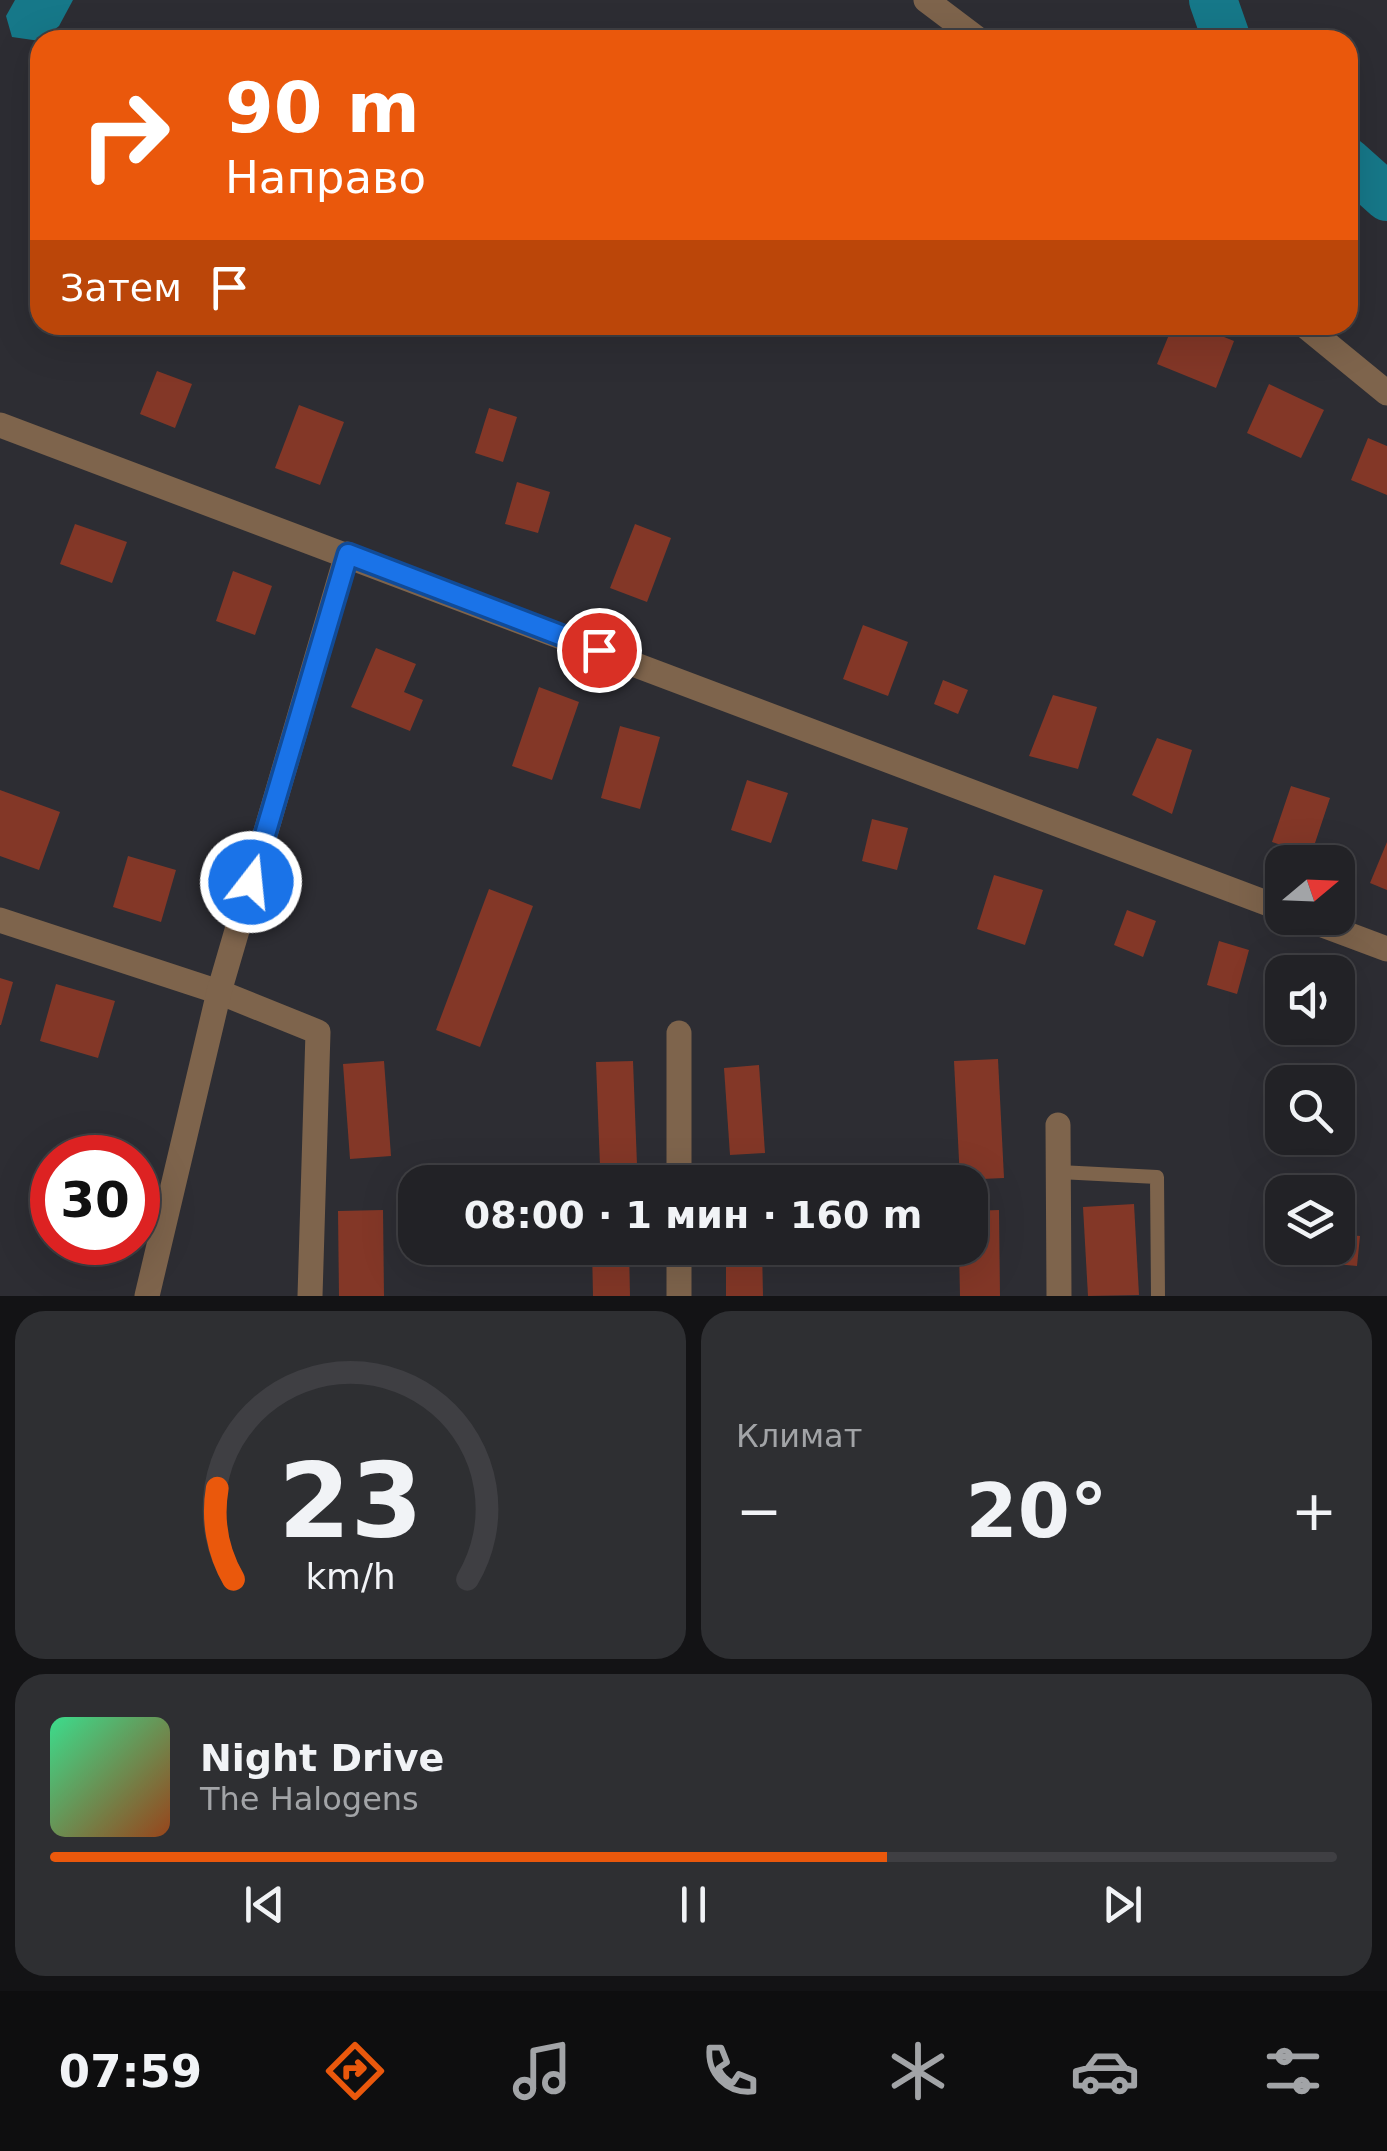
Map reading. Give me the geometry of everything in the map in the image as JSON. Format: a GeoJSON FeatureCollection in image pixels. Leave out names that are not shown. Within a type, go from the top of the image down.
{"type":"FeatureCollection","features":[{"type":"Feature","properties":{"kind":"street"},"geometry":{"type":"LineString","coordinates":[[926,0],[966,30]]}},
{"type":"Feature","properties":{"kind":"street"},"geometry":{"type":"LineString","coordinates":[[1316,335],[1387,393]]}},
{"type":"Feature","properties":{"kind":"street"},"geometry":{"type":"LineString","coordinates":[[0,425],[1265,903]]}},
{"type":"Feature","properties":{"kind":"street"},"geometry":{"type":"LineString","coordinates":[[148,1296],[219,992],[348,554]]}},
{"type":"Feature","properties":{"kind":"street"},"geometry":{"type":"LineString","coordinates":[[0,920],[219,992],[318,1032],[310,1296]]}},
{"type":"Feature","properties":{"kind":"street"},"geometry":{"type":"LineString","coordinates":[[1350,935],[1387,949]]}},
{"type":"Feature","properties":{"kind":"street"},"geometry":{"type":"LineString","coordinates":[[678,1165],[679,1033]]}},
{"type":"Feature","properties":{"kind":"street"},"geometry":{"type":"LineString","coordinates":[[1058,1126],[1060,1296]]}},
{"type":"Feature","properties":{"kind":"street"},"geometry":{"type":"LineString","coordinates":[[678,1265],[678,1296]]}},
{"type":"Feature","properties":{"kind":"lane"},"geometry":{"type":"LineString","coordinates":[[1059,1172],[1156,1177],[1158,1296]]}},
{"type":"Feature","properties":{"kind":"water"},"geometry":{"type":"Polygon","coordinates":[[[15,0],[73,0],[59,26],[54,30],[30,30],[30,40],[12,37],[6,16],[15,0]]]}},
{"type":"Feature","properties":{"kind":"building"},"geometry":{"type":"Polygon","coordinates":[[[1169,335],[1219,335],[1234,341],[1216,388],[1157,364],[1169,335]]]}},
{"type":"Feature","properties":{"kind":"building"},"geometry":{"type":"Polygon","coordinates":[[[157,371],[192,384],[175,428],[140,414],[157,371]]]}},
{"type":"Feature","properties":{"kind":"building"},"geometry":{"type":"Polygon","coordinates":[[[1269,384],[1324,410],[1301,458],[1247,433],[1269,384]]]}},
{"type":"Feature","properties":{"kind":"building"},"geometry":{"type":"Polygon","coordinates":[[[299,405],[344,422],[320,485],[275,468],[299,405]]]}},
{"type":"Feature","properties":{"kind":"building"},"geometry":{"type":"Polygon","coordinates":[[[489,408],[517,417],[503,462],[475,453],[489,408]]]}},
{"type":"Feature","properties":{"kind":"building"},"geometry":{"type":"Polygon","coordinates":[[[1368,438],[1387,446],[1387,495],[1351,480],[1368,438]]]}},
{"type":"Feature","properties":{"kind":"building"},"geometry":{"type":"Polygon","coordinates":[[[517,482],[550,492],[538,533],[505,524],[517,482]]]}},
{"type":"Feature","properties":{"kind":"building"},"geometry":{"type":"Polygon","coordinates":[[[75,524],[127,542],[112,583],[60,564],[75,524]]]}},
{"type":"Feature","properties":{"kind":"building"},"geometry":{"type":"Polygon","coordinates":[[[635,524],[671,538],[647,602],[610,588],[635,524]]]}},
{"type":"Feature","properties":{"kind":"building"},"geometry":{"type":"Polygon","coordinates":[[[233,571],[272,586],[255,635],[216,621],[233,571]]]}},
{"type":"Feature","properties":{"kind":"building"},"geometry":{"type":"Polygon","coordinates":[[[863,625],[908,642],[888,696],[843,679],[863,625]]]}},
{"type":"Feature","properties":{"kind":"building"},"geometry":{"type":"Polygon","coordinates":[[[376,648],[416,664],[404,692],[423,700],[410,731],[351,707],[376,648]]]}},
{"type":"Feature","properties":{"kind":"building"},"geometry":{"type":"Polygon","coordinates":[[[943,680],[968,690],[958,714],[934,704],[943,680]]]}},
{"type":"Feature","properties":{"kind":"building"},"geometry":{"type":"Polygon","coordinates":[[[539,687],[579,702],[552,780],[512,766],[539,687]]]}},
{"type":"Feature","properties":{"kind":"building"},"geometry":{"type":"Polygon","coordinates":[[[1053,695],[1097,707],[1078,769],[1029,756],[1053,695]]]}},
{"type":"Feature","properties":{"kind":"building"},"geometry":{"type":"Polygon","coordinates":[[[620,726],[660,737],[640,809],[601,798],[620,726]]]}},
{"type":"Feature","properties":{"kind":"building"},"geometry":{"type":"Polygon","coordinates":[[[1157,738],[1192,750],[1172,814],[1132,795],[1157,738]]]}},
{"type":"Feature","properties":{"kind":"building"},"geometry":{"type":"Polygon","coordinates":[[[747,780],[788,793],[771,843],[731,830],[747,780]]]}},
{"type":"Feature","properties":{"kind":"building"},"geometry":{"type":"Polygon","coordinates":[[[1291,786],[1330,798],[1314,845],[1272,842],[1291,786]]]}},
{"type":"Feature","properties":{"kind":"building"},"geometry":{"type":"Polygon","coordinates":[[[0,790],[60,812],[39,870],[0,856],[0,790]]]}},
{"type":"Feature","properties":{"kind":"building"},"geometry":{"type":"Polygon","coordinates":[[[872,819],[908,828],[897,870],[862,861],[872,819]]]}},
{"type":"Feature","properties":{"kind":"building"},"geometry":{"type":"Polygon","coordinates":[[[1387,842],[1387,890],[1370,883],[1387,842]]]}},
{"type":"Feature","properties":{"kind":"building"},"geometry":{"type":"Polygon","coordinates":[[[128,856],[176,870],[161,922],[113,907],[128,856]]]}},
{"type":"Feature","properties":{"kind":"building"},"geometry":{"type":"Polygon","coordinates":[[[994,875],[1043,890],[1025,945],[977,929],[994,875]]]}},
{"type":"Feature","properties":{"kind":"building"},"geometry":{"type":"Polygon","coordinates":[[[489,889],[533,906],[480,1047],[436,1030],[489,889]]]}},
{"type":"Feature","properties":{"kind":"building"},"geometry":{"type":"Polygon","coordinates":[[[1127,910],[1156,921],[1143,957],[1114,945],[1127,910]]]}},
{"type":"Feature","properties":{"kind":"building"},"geometry":{"type":"Polygon","coordinates":[[[1219,941],[1249,950],[1237,994],[1207,985],[1219,941]]]}},
{"type":"Feature","properties":{"kind":"building"},"geometry":{"type":"Polygon","coordinates":[[[0,978],[13,982],[1,1025],[0,1025],[0,978]]]}},
{"type":"Feature","properties":{"kind":"building"},"geometry":{"type":"Polygon","coordinates":[[[56,984],[115,1001],[98,1058],[40,1041],[56,984]]]}},
{"type":"Feature","properties":{"kind":"building"},"geometry":{"type":"Polygon","coordinates":[[[998,1059],[1004,1178],[988,1179],[988,1165],[959,1165],[954,1061],[998,1059]]]}},
{"type":"Feature","properties":{"kind":"building"},"geometry":{"type":"Polygon","coordinates":[[[384,1061],[391,1156],[350,1159],[343,1064],[384,1061]]]}},
{"type":"Feature","properties":{"kind":"building"},"geometry":{"type":"Polygon","coordinates":[[[633,1061],[637,1165],[600,1165],[596,1062],[633,1061]]]}},
{"type":"Feature","properties":{"kind":"building"},"geometry":{"type":"Polygon","coordinates":[[[759,1065],[765,1153],[730,1155],[724,1068],[759,1065]]]}},
{"type":"Feature","properties":{"kind":"building"},"geometry":{"type":"Polygon","coordinates":[[[1134,1204],[1139,1295],[1088,1296],[1083,1207],[1134,1204]]]}},
{"type":"Feature","properties":{"kind":"building"},"geometry":{"type":"Polygon","coordinates":[[[383,1210],[384,1296],[339,1296],[338,1211],[383,1210]]]}},
{"type":"Feature","properties":{"kind":"building"},"geometry":{"type":"Polygon","coordinates":[[[988,1210],[999,1210],[1000,1296],[960,1296],[959,1265],[988,1265],[988,1210]]]}},
{"type":"Feature","properties":{"kind":"building"},"geometry":{"type":"Polygon","coordinates":[[[1355,1236],[1360,1236],[1357,1266],[1346,1265],[1355,1265],[1355,1236]]]}},
{"type":"Feature","properties":{"kind":"building"},"geometry":{"type":"Polygon","coordinates":[[[592,1265],[629,1265],[630,1296],[593,1296],[592,1265]]]}},
{"type":"Feature","properties":{"kind":"building"},"geometry":{"type":"Polygon","coordinates":[[[726,1265],[762,1265],[763,1296],[726,1296],[726,1265]]]}},
{"type":"Feature","properties":{"kind":"waterway"},"geometry":{"type":"LineString","coordinates":[[1213,0],[1224,30]]}},
{"type":"Feature","properties":{"kind":"waterway"},"geometry":{"type":"LineString","coordinates":[[1358,171],[1387,197]]}},
{"type":"Feature","properties":{"kind":"route"},"geometry":{"type":"LineString","coordinates":[[251,882],[348,554],[599,650]]}}]}
